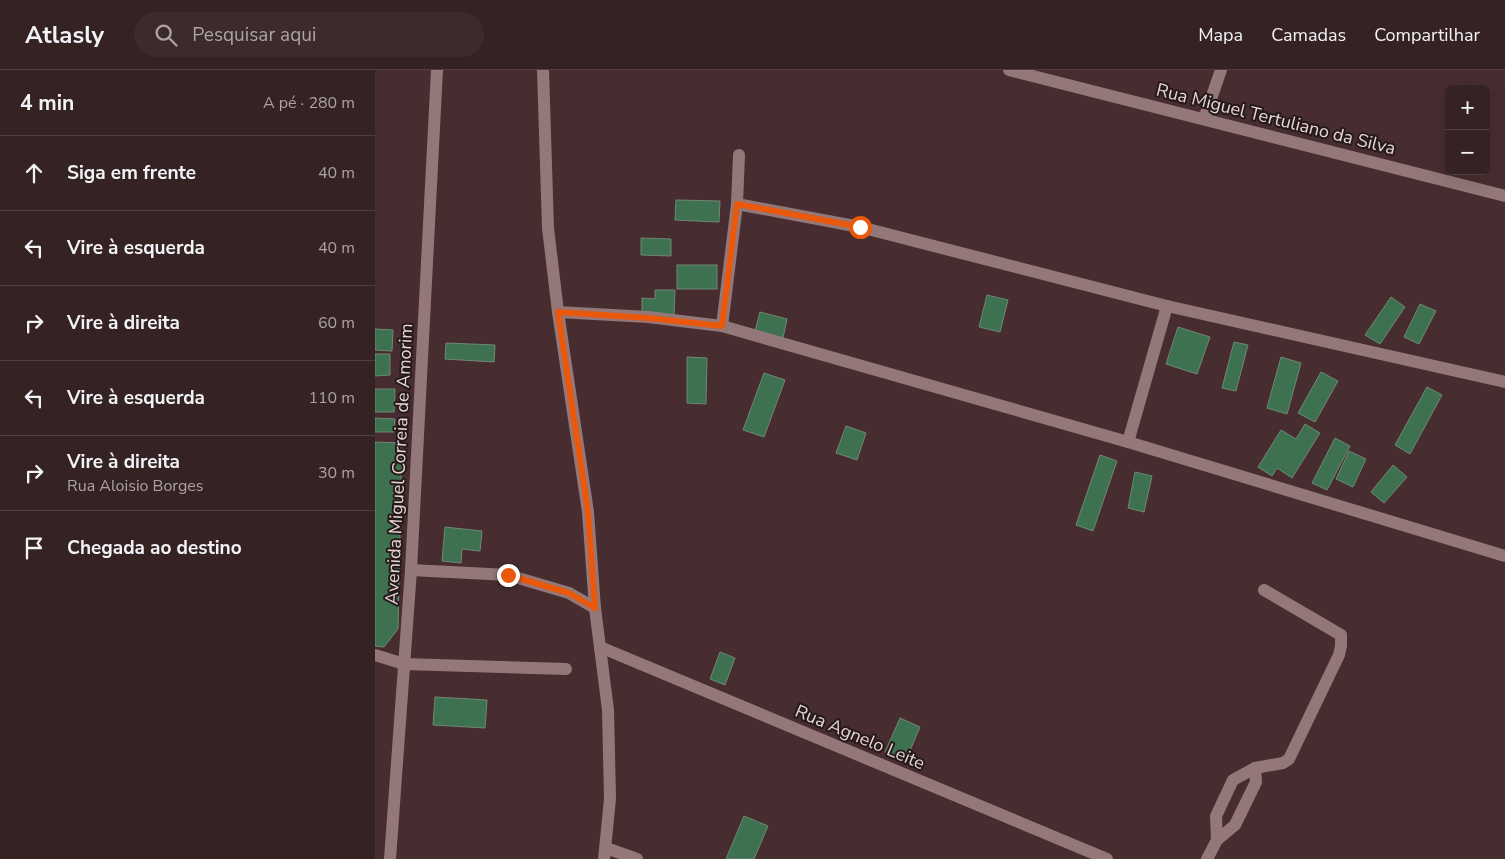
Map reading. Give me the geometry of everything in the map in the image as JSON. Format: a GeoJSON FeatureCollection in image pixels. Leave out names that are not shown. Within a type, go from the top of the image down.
{"type":"FeatureCollection","features":[{"type":"Feature","properties":{"kind":"street","name":"Avenida Miguel Correia de Amorim"},"geometry":{"type":"LineString","coordinates":[[390,859],[411,570],[437,70]]}},
{"type":"Feature","properties":{"kind":"street"},"geometry":{"type":"LineString","coordinates":[[543,70],[548,228],[558,312],[588,512],[595,608],[608,710],[610,799],[605,853],[637,859]]}},
{"type":"Feature","properties":{"kind":"street","name":"Rua Miguel Tertuliano da Silva"},"geometry":{"type":"LineString","coordinates":[[1009,70],[1505,196]]}},
{"type":"Feature","properties":{"kind":"street"},"geometry":{"type":"LineString","coordinates":[[1204,119],[1221,70]]}},
{"type":"Feature","properties":{"kind":"street"},"geometry":{"type":"LineString","coordinates":[[722,326],[737,204],[739,156]]}},
{"type":"Feature","properties":{"kind":"street"},"geometry":{"type":"LineString","coordinates":[[737,204],[860,227],[1167,306],[1505,382]]}},
{"type":"Feature","properties":{"kind":"street"},"geometry":{"type":"LineString","coordinates":[[1128,442],[1167,306]]}},
{"type":"Feature","properties":{"kind":"street"},"geometry":{"type":"LineString","coordinates":[[558,312],[648,318],[722,326],[1128,442],[1505,556]]}},
{"type":"Feature","properties":{"kind":"street"},"geometry":{"type":"LineString","coordinates":[[411,570],[508,575],[569,593],[595,608]]}},
{"type":"Feature","properties":{"kind":"street"},"geometry":{"type":"LineString","coordinates":[[1217,840],[1216,816],[1233,780],[1255,768],[1283,763],[1289,759],[1339,655],[1341,646],[1341,635],[1264,590]]}},
{"type":"Feature","properties":{"kind":"street","name":"Rua Agnelo Leite"},"geometry":{"type":"LineString","coordinates":[[601,647],[1107,859]]}},
{"type":"Feature","properties":{"kind":"street"},"geometry":{"type":"LineString","coordinates":[[375,655],[404,664],[566,669]]}},
{"type":"Feature","properties":{"kind":"street"},"geometry":{"type":"LineString","coordinates":[[1207,859],[1217,840],[1235,825],[1256,782],[1255,768]]}},
{"type":"Feature","properties":{"kind":"building"},"geometry":{"type":"Polygon","coordinates":[[[676,200],[720,201],[719,222],[675,220],[676,200]]]}},
{"type":"Feature","properties":{"kind":"building"},"geometry":{"type":"Polygon","coordinates":[[[641,238],[671,239],[671,256],[641,255],[641,238]]]}},
{"type":"Feature","properties":{"kind":"building"},"geometry":{"type":"Polygon","coordinates":[[[677,265],[717,265],[717,289],[677,289],[677,265]]]}},
{"type":"Feature","properties":{"kind":"building"},"geometry":{"type":"Polygon","coordinates":[[[655,290],[675,290],[674,316],[642,315],[642,298],[655,299],[655,290]]]}},
{"type":"Feature","properties":{"kind":"building"},"geometry":{"type":"Polygon","coordinates":[[[987,295],[1008,300],[1000,332],[979,327],[987,295]]]}},
{"type":"Feature","properties":{"kind":"building"},"geometry":{"type":"Polygon","coordinates":[[[1391,297],[1405,307],[1380,344],[1365,335],[1391,297]]]}},
{"type":"Feature","properties":{"kind":"building"},"geometry":{"type":"Polygon","coordinates":[[[1420,304],[1436,311],[1419,344],[1404,337],[1420,304]]]}},
{"type":"Feature","properties":{"kind":"building"},"geometry":{"type":"Polygon","coordinates":[[[760,312],[787,319],[783,338],[755,331],[760,312]]]}},
{"type":"Feature","properties":{"kind":"building"},"geometry":{"type":"Polygon","coordinates":[[[1178,327],[1210,337],[1197,374],[1166,364],[1178,327]]]}},
{"type":"Feature","properties":{"kind":"building"},"geometry":{"type":"Polygon","coordinates":[[[375,329],[393,330],[392,351],[375,350],[375,329]]]}},
{"type":"Feature","properties":{"kind":"building"},"geometry":{"type":"Polygon","coordinates":[[[1234,342],[1248,345],[1236,391],[1222,388],[1234,342]]]}},
{"type":"Feature","properties":{"kind":"building"},"geometry":{"type":"Polygon","coordinates":[[[446,343],[495,345],[494,362],[445,359],[446,343]]]}},
{"type":"Feature","properties":{"kind":"building"},"geometry":{"type":"Polygon","coordinates":[[[375,354],[390,354],[390,375],[375,376],[375,354]]]}},
{"type":"Feature","properties":{"kind":"building"},"geometry":{"type":"Polygon","coordinates":[[[687,357],[707,358],[706,404],[687,403],[687,357]]]}},
{"type":"Feature","properties":{"kind":"building"},"geometry":{"type":"Polygon","coordinates":[[[1281,357],[1301,363],[1287,414],[1267,408],[1281,357]]]}},
{"type":"Feature","properties":{"kind":"building"},"geometry":{"type":"Polygon","coordinates":[[[1321,372],[1338,381],[1315,422],[1298,413],[1321,372]]]}},
{"type":"Feature","properties":{"kind":"building"},"geometry":{"type":"Polygon","coordinates":[[[764,373],[785,380],[764,437],[743,430],[764,373]]]}},
{"type":"Feature","properties":{"kind":"building"},"geometry":{"type":"Polygon","coordinates":[[[1427,387],[1442,395],[1410,454],[1395,445],[1427,387]]]}},
{"type":"Feature","properties":{"kind":"building"},"geometry":{"type":"Polygon","coordinates":[[[375,389],[395,389],[394,412],[375,412],[375,389]]]}},
{"type":"Feature","properties":{"kind":"building"},"geometry":{"type":"Polygon","coordinates":[[[375,418],[395,419],[394,432],[375,432],[375,418]]]}},
{"type":"Feature","properties":{"kind":"building"},"geometry":{"type":"Polygon","coordinates":[[[1305,424],[1320,433],[1292,478],[1277,468],[1272,476],[1258,467],[1281,430],[1296,439],[1305,424]]]}},
{"type":"Feature","properties":{"kind":"building"},"geometry":{"type":"Polygon","coordinates":[[[846,426],[866,433],[857,460],[836,453],[846,426]]]}},
{"type":"Feature","properties":{"kind":"building"},"geometry":{"type":"Polygon","coordinates":[[[1335,438],[1350,446],[1327,490],[1312,483],[1335,438]]]}},
{"type":"Feature","properties":{"kind":"building"},"geometry":{"type":"Polygon","coordinates":[[[375,442],[402,443],[398,629],[384,647],[375,646],[375,442]]]}},
{"type":"Feature","properties":{"kind":"building"},"geometry":{"type":"Polygon","coordinates":[[[1349,451],[1366,459],[1353,487],[1336,479],[1349,451]]]}},
{"type":"Feature","properties":{"kind":"building"},"geometry":{"type":"Polygon","coordinates":[[[1100,455],[1117,461],[1093,531],[1076,525],[1100,455]]]}},
{"type":"Feature","properties":{"kind":"building"},"geometry":{"type":"Polygon","coordinates":[[[1393,465],[1407,477],[1384,503],[1371,492],[1393,465]]]}},
{"type":"Feature","properties":{"kind":"building"},"geometry":{"type":"Polygon","coordinates":[[[1135,472],[1152,476],[1144,512],[1128,508],[1135,472]]]}},
{"type":"Feature","properties":{"kind":"building"},"geometry":{"type":"Polygon","coordinates":[[[445,527],[482,531],[480,551],[462,549],[461,563],[442,561],[445,527]]]}},
{"type":"Feature","properties":{"kind":"building"},"geometry":{"type":"Polygon","coordinates":[[[720,652],[735,658],[725,685],[710,679],[720,652]]]}},
{"type":"Feature","properties":{"kind":"building"},"geometry":{"type":"Polygon","coordinates":[[[435,697],[487,700],[485,728],[433,725],[435,697]]]}},
{"type":"Feature","properties":{"kind":"building"},"geometry":{"type":"Polygon","coordinates":[[[900,718],[920,727],[906,760],[885,752],[900,718]]]}},
{"type":"Feature","properties":{"kind":"building"},"geometry":{"type":"Polygon","coordinates":[[[744,816],[768,826],[754,859],[726,859],[744,816]]]}},
{"type":"Feature","properties":{"kind":"route"},"geometry":{"type":"LineString","coordinates":[[508,575],[569,593],[595,608],[588,512],[558,312],[648,318],[722,326],[737,204],[860,227]]}}]}
